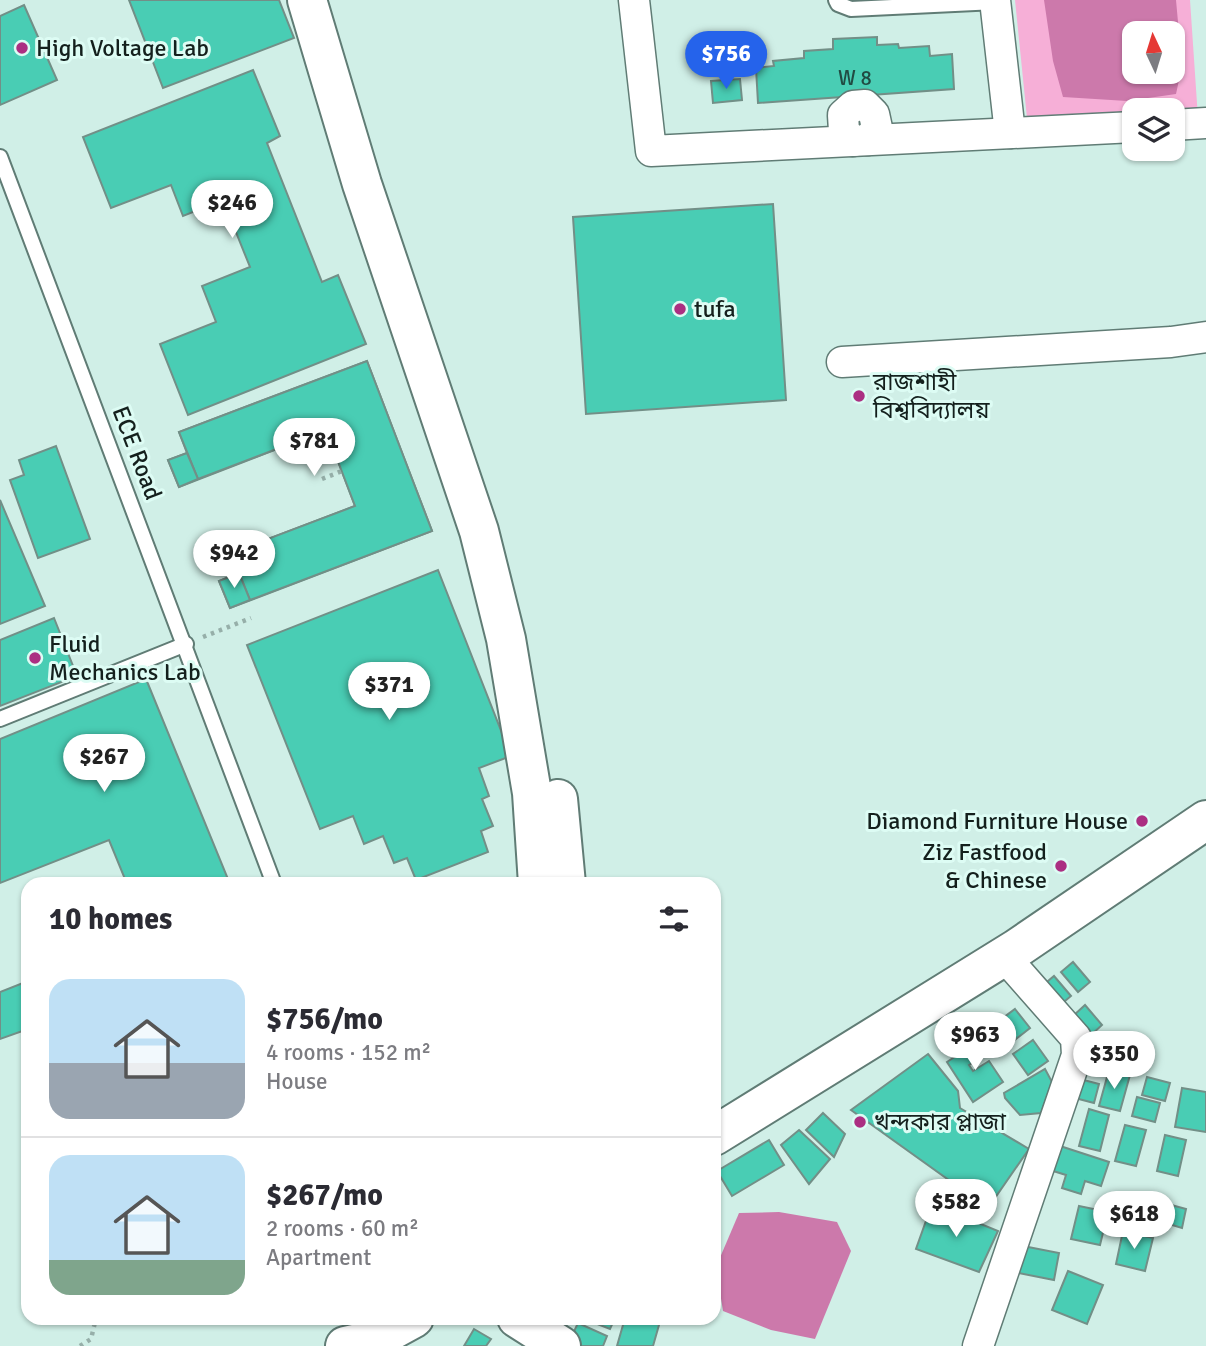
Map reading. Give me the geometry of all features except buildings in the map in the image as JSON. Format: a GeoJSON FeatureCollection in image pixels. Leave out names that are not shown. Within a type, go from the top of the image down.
{"type":"FeatureCollection","features":[{"type":"Feature","properties":{"kind":"main road"},"geometry":{"type":"LineString","coordinates":[[307,0],[362,184],[479,531],[506,639],[532,793],[538,877]]}},
{"type":"Feature","properties":{"kind":"main road"},"geometry":{"type":"LineString","coordinates":[[334,0],[386,176],[503,525],[532,639],[557,796],[565,877]]}},
{"type":"Feature","properties":{"kind":"main road"},"geometry":{"type":"LineString","coordinates":[[721,1132],[1004,956],[1206,820]]}},
{"type":"Feature","properties":{"kind":"main road"},"geometry":{"type":"LineString","coordinates":[[366,1344],[401,1325]]}},
{"type":"Feature","properties":{"kind":"main road"},"geometry":{"type":"LineString","coordinates":[[528,1325],[561,1346]]}},
{"type":"Feature","properties":{"kind":"street"},"geometry":{"type":"LineString","coordinates":[[635,0],[650,151],[1122,128]]}},
{"type":"Feature","properties":{"kind":"street"},"geometry":{"type":"LineString","coordinates":[[995,1],[1010,133]]}},
{"type":"Feature","properties":{"kind":"street"},"geometry":{"type":"LineString","coordinates":[[1185,125],[1206,124]]}},
{"type":"Feature","properties":{"kind":"street"},"geometry":{"type":"LineString","coordinates":[[842,362],[1171,342],[1206,337]]}},
{"type":"Feature","properties":{"kind":"street"},"geometry":{"type":"LineString","coordinates":[[978,1346],[1077,1055],[1076,1038],[1004,956]]}},
{"type":"Feature","properties":{"kind":"lane"},"geometry":{"type":"LineString","coordinates":[[836,0],[838,4],[851,9],[868,3],[995,1]]}},
{"type":"Feature","properties":{"kind":"lane","name":"ECE Road"},"geometry":{"type":"LineString","coordinates":[[0,158],[186,644],[271,877]]}},
{"type":"Feature","properties":{"kind":"lane"},"geometry":{"type":"LineString","coordinates":[[0,719],[186,644]]}},
{"type":"Feature","properties":{"kind":"path"},"geometry":{"type":"LineString","coordinates":[[321,479],[342,471]]}},
{"type":"Feature","properties":{"kind":"path"},"geometry":{"type":"LineString","coordinates":[[186,644],[251,618]]}},
{"type":"Feature","properties":{"kind":"path"},"geometry":{"type":"LineString","coordinates":[[80,1346],[91,1339],[94,1325]]}},
{"type":"Feature","properties":{"kind":"shaded area"},"geometry":{"type":"Polygon","coordinates":[[[1015,0],[1190,0],[1198,118],[1185,114],[1185,98],[1122,98],[1122,123],[1028,128],[1015,0]]]}},
{"type":"Feature","properties":{"kind":"shaded area"},"geometry":{"type":"Polygon","coordinates":[[[1044,0],[1176,0],[1178,21],[1122,21],[1122,84],[1178,84],[1176,94],[1122,98],[1122,101],[1063,97],[1053,61],[1044,0]]]}},
{"type":"Feature","properties":{"kind":"shaded area"},"geometry":{"type":"Polygon","coordinates":[[[779,1212],[837,1222],[851,1251],[815,1339],[771,1330],[723,1311],[721,1255],[739,1213],[779,1212]]]}},
{"type":"Feature","properties":{"kind":"place","name":"High Voltage Lab"},"geometry":{"type":"Point","coordinates":[22,48]}},
{"type":"Feature","properties":{"kind":"place","name":"tufa"},"geometry":{"type":"Point","coordinates":[680,309]}},
{"type":"Feature","properties":{"kind":"place","name":"রাজশাহী বিশ্ববিদ্যালয়"},"geometry":{"type":"Point","coordinates":[859,396]}},
{"type":"Feature","properties":{"kind":"place","name":"Fluid Mechanics Lab"},"geometry":{"type":"Point","coordinates":[35,658]}},
{"type":"Feature","properties":{"kind":"place","name":"Diamond Furniture House"},"geometry":{"type":"Point","coordinates":[1142,821]}},
{"type":"Feature","properties":{"kind":"place","name":"Ziz Fastfood & Chinese"},"geometry":{"type":"Point","coordinates":[1061,866]}},
{"type":"Feature","properties":{"kind":"place","name":"খন্দকার প্লাজা"},"geometry":{"type":"Point","coordinates":[860,1122]}}]}
